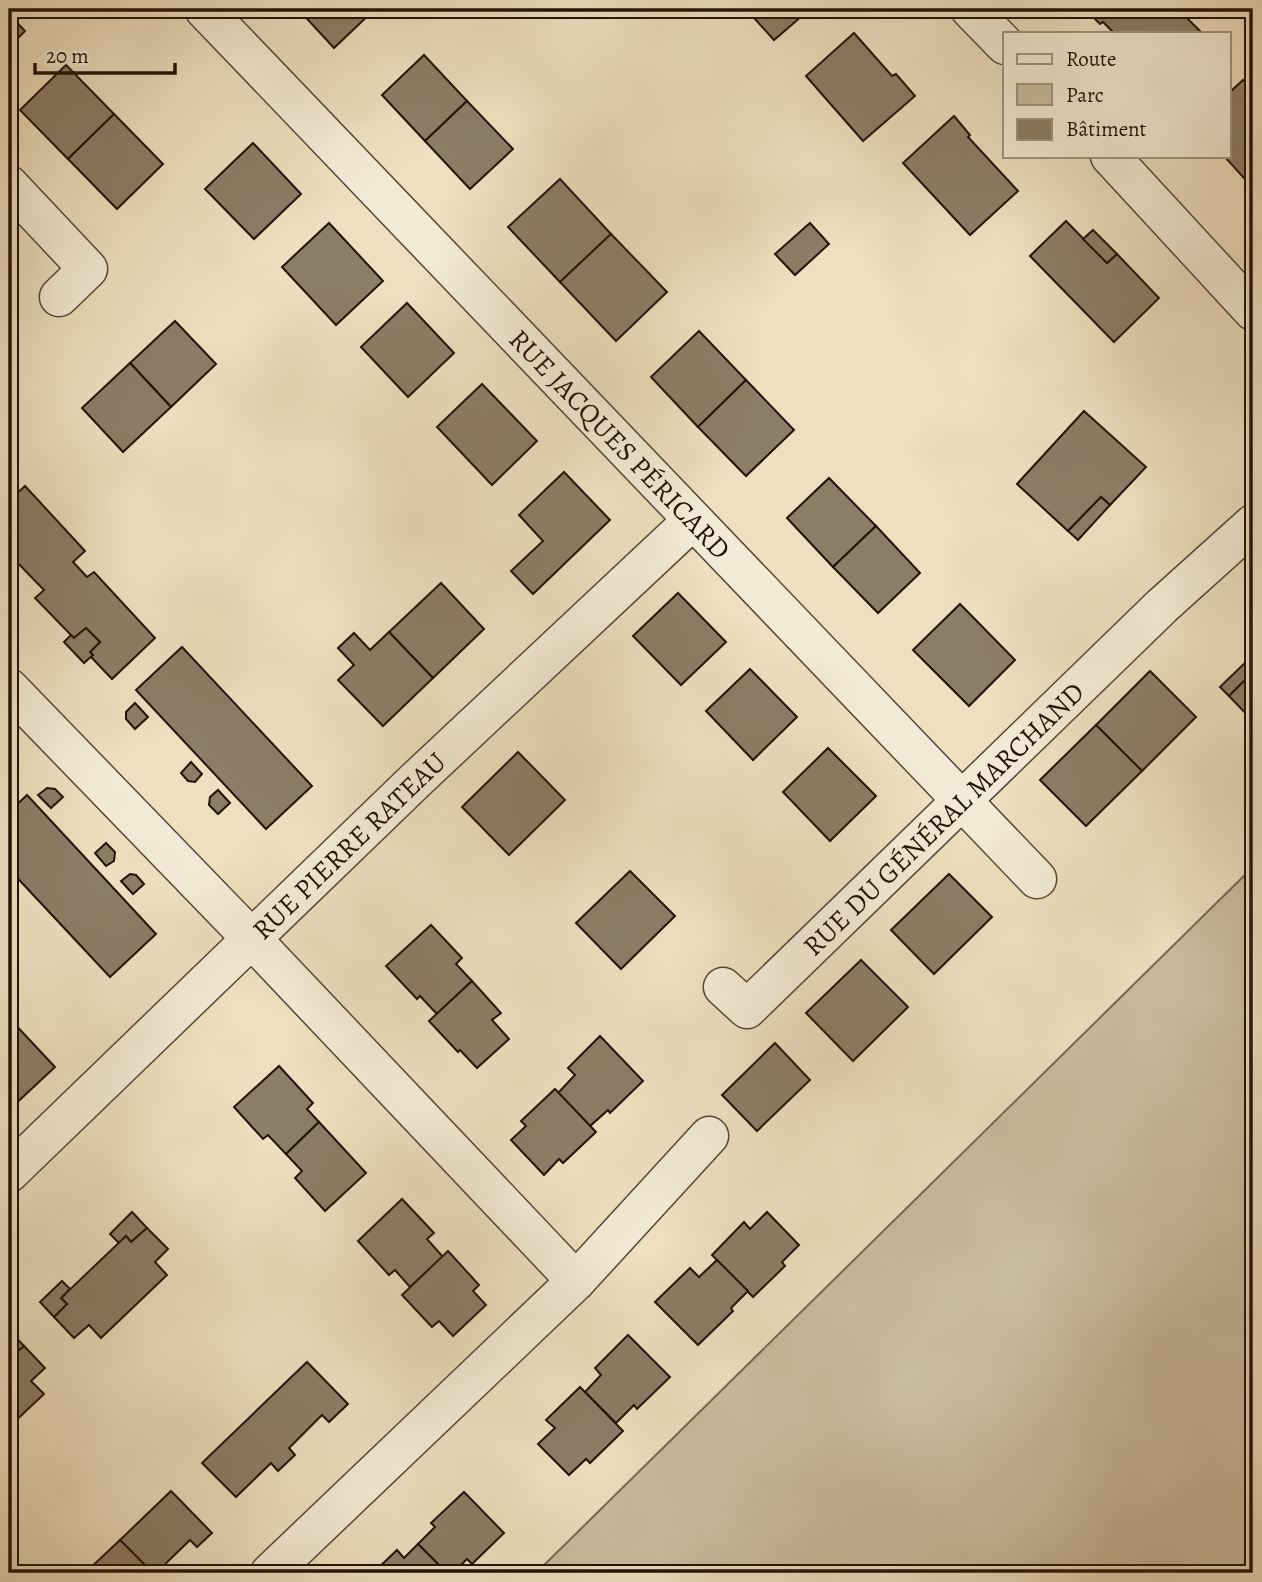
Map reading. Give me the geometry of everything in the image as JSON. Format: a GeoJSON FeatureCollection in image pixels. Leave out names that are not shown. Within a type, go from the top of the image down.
{"type":"FeatureCollection","features":[{"type":"Feature","properties":{"kind":"street","name":"RUE JACQUES PÉRICARD"},"geometry":{"type":"LineString","coordinates":[[204,9],[1037,879]]}},
{"type":"Feature","properties":{"kind":"street"},"geometry":{"type":"LineString","coordinates":[[970,9],[1003,43]]}},
{"type":"Feature","properties":{"kind":"street"},"geometry":{"type":"LineString","coordinates":[[1112,158],[1253,311]]}},
{"type":"Feature","properties":{"kind":"street"},"geometry":{"type":"LineString","coordinates":[[9,186],[88,269],[59,297]]}},
{"type":"Feature","properties":{"kind":"street","name":"RUE PIERRE RATEAU"},"geometry":{"type":"LineString","coordinates":[[9,1173],[251,938],[692,521]]}},
{"type":"Feature","properties":{"kind":"street","name":"RUE DU GÉNÉRAL MARCHAND"},"geometry":{"type":"LineString","coordinates":[[723,987],[747,1009],[1162,606],[1253,524]]}},
{"type":"Feature","properties":{"kind":"street"},"geometry":{"type":"LineString","coordinates":[[9,688],[251,938],[576,1281]]}},
{"type":"Feature","properties":{"kind":"street"},"geometry":{"type":"LineString","coordinates":[[270,1573],[576,1281],[709,1136]]}},
{"type":"Feature","properties":{"kind":"green space"},"geometry":{"type":"Polygon","coordinates":[[[1253,867],[1253,1573],[536,1573],[1253,867]]]}},
{"type":"Feature","properties":{"kind":"building"},"geometry":{"type":"Polygon","coordinates":[[[298,9],[375,9],[334,48],[298,9]]]}},
{"type":"Feature","properties":{"kind":"building"},"geometry":{"type":"Polygon","coordinates":[[[746,9],[810,9],[774,40],[746,9]]]}},
{"type":"Feature","properties":{"kind":"building"},"geometry":{"type":"Polygon","coordinates":[[[1085,9],[1178,9],[1201,32],[1113,32],[1103,22],[1100,24],[1085,9]]]}},
{"type":"Feature","properties":{"kind":"building"},"geometry":{"type":"Polygon","coordinates":[[[9,14],[25,31],[9,47],[9,14]]]}},
{"type":"Feature","properties":{"kind":"building"},"geometry":{"type":"Polygon","coordinates":[[[854,33],[892,76],[896,74],[915,96],[863,141],[806,76],[854,33]]]}},
{"type":"Feature","properties":{"kind":"building"},"geometry":{"type":"Polygon","coordinates":[[[424,55],[467,101],[425,141],[382,95],[424,55]]]}},
{"type":"Feature","properties":{"kind":"building"},"geometry":{"type":"Polygon","coordinates":[[[66,65],[114,114],[68,159],[20,110],[66,65]]]}},
{"type":"Feature","properties":{"kind":"building"},"geometry":{"type":"Polygon","coordinates":[[[1243,80],[1253,91],[1253,188],[1226,158],[1230,158],[1230,92],[1243,80]]]}},
{"type":"Feature","properties":{"kind":"building"},"geometry":{"type":"Polygon","coordinates":[[[467,101],[513,149],[470,189],[425,141],[467,101]]]}},
{"type":"Feature","properties":{"kind":"building"},"geometry":{"type":"Polygon","coordinates":[[[114,114],[163,164],[117,209],[68,159],[114,114]]]}},
{"type":"Feature","properties":{"kind":"building"},"geometry":{"type":"Polygon","coordinates":[[[954,116],[970,135],[968,137],[1018,191],[970,235],[903,163],[954,116]]]}},
{"type":"Feature","properties":{"kind":"building"},"geometry":{"type":"Polygon","coordinates":[[[253,143],[301,194],[254,239],[205,189],[253,143]]]}},
{"type":"Feature","properties":{"kind":"building"},"geometry":{"type":"Polygon","coordinates":[[[560,179],[611,234],[560,282],[508,227],[560,179]]]}},
{"type":"Feature","properties":{"kind":"building"},"geometry":{"type":"Polygon","coordinates":[[[1066,221],[1107,263],[1117,254],[1159,298],[1114,342],[1030,256],[1066,221]]]}},
{"type":"Feature","properties":{"kind":"building"},"geometry":{"type":"Polygon","coordinates":[[[329,223],[383,281],[336,325],[282,267],[329,223]]]}},
{"type":"Feature","properties":{"kind":"building"},"geometry":{"type":"Polygon","coordinates":[[[810,223],[829,244],[795,275],[775,254],[810,223]]]}},
{"type":"Feature","properties":{"kind":"building"},"geometry":{"type":"Polygon","coordinates":[[[1093,230],[1117,254],[1107,263],[1083,239],[1093,230]]]}},
{"type":"Feature","properties":{"kind":"building"},"geometry":{"type":"Polygon","coordinates":[[[611,234],[667,292],[616,341],[560,282],[611,234]]]}},
{"type":"Feature","properties":{"kind":"building"},"geometry":{"type":"Polygon","coordinates":[[[407,303],[454,353],[408,397],[361,347],[407,303]]]}},
{"type":"Feature","properties":{"kind":"building"},"geometry":{"type":"Polygon","coordinates":[[[175,321],[216,364],[171,407],[130,363],[175,321]]]}},
{"type":"Feature","properties":{"kind":"building"},"geometry":{"type":"Polygon","coordinates":[[[699,331],[746,380],[698,427],[651,377],[699,331]]]}},
{"type":"Feature","properties":{"kind":"building"},"geometry":{"type":"Polygon","coordinates":[[[130,363],[171,407],[123,452],[82,408],[130,363]]]}},
{"type":"Feature","properties":{"kind":"building"},"geometry":{"type":"Polygon","coordinates":[[[746,380],[794,430],[746,476],[698,427],[746,380]]]}},
{"type":"Feature","properties":{"kind":"building"},"geometry":{"type":"Polygon","coordinates":[[[482,384],[537,441],[492,485],[437,427],[482,384]]]}},
{"type":"Feature","properties":{"kind":"building"},"geometry":{"type":"Polygon","coordinates":[[[1084,411],[1146,467],[1110,505],[1101,497],[1068,531],[1017,484],[1084,411]]]}},
{"type":"Feature","properties":{"kind":"building"},"geometry":{"type":"Polygon","coordinates":[[[564,472],[610,520],[533,594],[511,571],[543,541],[519,515],[564,472]]]}},
{"type":"Feature","properties":{"kind":"building"},"geometry":{"type":"Polygon","coordinates":[[[829,478],[876,526],[833,567],[787,518],[829,478]]]}},
{"type":"Feature","properties":{"kind":"building"},"geometry":{"type":"Polygon","coordinates":[[[25,486],[85,551],[73,562],[87,577],[94,572],[155,638],[112,679],[91,657],[93,655],[90,652],[100,642],[86,628],[74,638],[35,598],[44,590],[9,554],[9,496],[12,498],[25,486]]]}},
{"type":"Feature","properties":{"kind":"building"},"geometry":{"type":"Polygon","coordinates":[[[1101,497],[1110,505],[1078,540],[1068,531],[1101,497]]]}},
{"type":"Feature","properties":{"kind":"building"},"geometry":{"type":"Polygon","coordinates":[[[876,526],[920,573],[878,613],[833,567],[876,526]]]}},
{"type":"Feature","properties":{"kind":"building"},"geometry":{"type":"Polygon","coordinates":[[[441,583],[484,629],[433,678],[389,632],[441,583]]]}},
{"type":"Feature","properties":{"kind":"building"},"geometry":{"type":"Polygon","coordinates":[[[678,593],[726,642],[681,685],[633,636],[678,593]]]}},
{"type":"Feature","properties":{"kind":"building"},"geometry":{"type":"Polygon","coordinates":[[[960,604],[1015,660],[969,706],[913,650],[960,604]]]}},
{"type":"Feature","properties":{"kind":"building"},"geometry":{"type":"Polygon","coordinates":[[[86,628],[100,642],[90,652],[93,655],[84,663],[64,642],[71,635],[74,638],[86,628]]]}},
{"type":"Feature","properties":{"kind":"building"},"geometry":{"type":"Polygon","coordinates":[[[389,632],[433,678],[383,726],[338,680],[354,665],[338,648],[354,633],[370,650],[389,632]]]}},
{"type":"Feature","properties":{"kind":"building"},"geometry":{"type":"Polygon","coordinates":[[[182,647],[312,786],[266,829],[136,690],[182,647]]]}},
{"type":"Feature","properties":{"kind":"building"},"geometry":{"type":"Polygon","coordinates":[[[1253,655],[1253,672],[1229,696],[1220,687],[1253,655]]]}},
{"type":"Feature","properties":{"kind":"building"},"geometry":{"type":"Polygon","coordinates":[[[750,669],[797,717],[753,760],[706,711],[750,669]]]}},
{"type":"Feature","properties":{"kind":"building"},"geometry":{"type":"Polygon","coordinates":[[[1150,671],[1196,717],[1142,771],[1096,725],[1150,671]]]}},
{"type":"Feature","properties":{"kind":"building"},"geometry":{"type":"Polygon","coordinates":[[[1253,672],[1253,721],[1229,696],[1253,672]]]}},
{"type":"Feature","properties":{"kind":"building"},"geometry":{"type":"Polygon","coordinates":[[[135,703],[148,717],[135,729],[126,719],[126,712],[135,703]]]}},
{"type":"Feature","properties":{"kind":"building"},"geometry":{"type":"Polygon","coordinates":[[[1096,725],[1142,771],[1086,826],[1040,780],[1096,725]]]}},
{"type":"Feature","properties":{"kind":"building"},"geometry":{"type":"Polygon","coordinates":[[[828,748],[876,796],[830,841],[783,792],[828,748]]]}},
{"type":"Feature","properties":{"kind":"building"},"geometry":{"type":"Polygon","coordinates":[[[518,752],[565,800],[509,855],[462,807],[518,752]]]}},
{"type":"Feature","properties":{"kind":"building"},"geometry":{"type":"Polygon","coordinates":[[[191,762],[202,774],[195,782],[188,781],[181,773],[191,762]]]}},
{"type":"Feature","properties":{"kind":"building"},"geometry":{"type":"Polygon","coordinates":[[[47,788],[55,789],[63,797],[51,808],[38,795],[47,788]]]}},
{"type":"Feature","properties":{"kind":"building"},"geometry":{"type":"Polygon","coordinates":[[[218,790],[230,803],[218,814],[209,805],[210,797],[218,790]]]}},
{"type":"Feature","properties":{"kind":"building"},"geometry":{"type":"Polygon","coordinates":[[[27,795],[156,934],[110,977],[9,869],[9,812],[27,795]]]}},
{"type":"Feature","properties":{"kind":"building"},"geometry":{"type":"Polygon","coordinates":[[[106,843],[115,852],[114,861],[106,866],[95,853],[106,843]]]}},
{"type":"Feature","properties":{"kind":"building"},"geometry":{"type":"Polygon","coordinates":[[[630,871],[675,916],[621,969],[576,923],[630,871]]]}},
{"type":"Feature","properties":{"kind":"building"},"geometry":{"type":"Polygon","coordinates":[[[130,874],[136,875],[144,884],[133,894],[121,881],[130,874]]]}},
{"type":"Feature","properties":{"kind":"building"},"geometry":{"type":"Polygon","coordinates":[[[949,874],[992,917],[934,974],[891,930],[949,874]]]}},
{"type":"Feature","properties":{"kind":"building"},"geometry":{"type":"Polygon","coordinates":[[[431,925],[462,958],[456,964],[472,981],[437,1014],[420,996],[417,999],[386,966],[431,925]]]}},
{"type":"Feature","properties":{"kind":"building"},"geometry":{"type":"Polygon","coordinates":[[[861,960],[908,1007],[853,1061],[806,1013],[861,960]]]}},
{"type":"Feature","properties":{"kind":"building"},"geometry":{"type":"Polygon","coordinates":[[[472,981],[501,1013],[492,1020],[509,1039],[477,1068],[429,1021],[472,981]]]}},
{"type":"Feature","properties":{"kind":"building"},"geometry":{"type":"Polygon","coordinates":[[[9,1018],[55,1067],[10,1109],[9,1108],[9,1018]]]}},
{"type":"Feature","properties":{"kind":"building"},"geometry":{"type":"Polygon","coordinates":[[[600,1036],[643,1081],[610,1113],[608,1110],[590,1126],[558,1093],[575,1075],[568,1068],[600,1036]]]}},
{"type":"Feature","properties":{"kind":"building"},"geometry":{"type":"Polygon","coordinates":[[[775,1043],[810,1080],[757,1131],[722,1095],[775,1043]]]}},
{"type":"Feature","properties":{"kind":"building"},"geometry":{"type":"Polygon","coordinates":[[[279,1066],[313,1103],[307,1109],[319,1122],[286,1154],[268,1135],[263,1139],[234,1107],[279,1066]]]}},
{"type":"Feature","properties":{"kind":"building"},"geometry":{"type":"Polygon","coordinates":[[[555,1089],[596,1132],[563,1163],[559,1159],[544,1175],[511,1140],[526,1126],[521,1121],[555,1089]]]}},
{"type":"Feature","properties":{"kind":"building"},"geometry":{"type":"Polygon","coordinates":[[[319,1122],[366,1173],[325,1211],[295,1178],[302,1171],[286,1154],[319,1122]]]}},
{"type":"Feature","properties":{"kind":"building"},"geometry":{"type":"Polygon","coordinates":[[[402,1199],[434,1233],[427,1239],[443,1257],[410,1287],[395,1270],[389,1275],[358,1241],[402,1199]]]}},
{"type":"Feature","properties":{"kind":"building"},"geometry":{"type":"Polygon","coordinates":[[[132,1212],[147,1228],[131,1242],[126,1236],[119,1243],[110,1234],[132,1212]]]}},
{"type":"Feature","properties":{"kind":"building"},"geometry":{"type":"Polygon","coordinates":[[[767,1212],[799,1245],[782,1262],[785,1266],[753,1297],[712,1255],[744,1222],[750,1229],[767,1212]]]}},
{"type":"Feature","properties":{"kind":"building"},"geometry":{"type":"Polygon","coordinates":[[[147,1228],[168,1249],[155,1262],[167,1275],[101,1338],[89,1325],[74,1338],[54,1317],[67,1304],[61,1298],[126,1236],[131,1242],[147,1228]]]}},
{"type":"Feature","properties":{"kind":"building"},"geometry":{"type":"Polygon","coordinates":[[[448,1251],[479,1285],[473,1291],[486,1305],[453,1336],[439,1321],[432,1327],[402,1295],[448,1251]]]}},
{"type":"Feature","properties":{"kind":"building"},"geometry":{"type":"Polygon","coordinates":[[[717,1260],[748,1291],[731,1308],[733,1311],[698,1345],[655,1302],[690,1268],[699,1277],[717,1260]]]}},
{"type":"Feature","properties":{"kind":"building"},"geometry":{"type":"Polygon","coordinates":[[[62,1281],[70,1289],[61,1298],[67,1304],[54,1317],[40,1302],[62,1281]]]}},
{"type":"Feature","properties":{"kind":"building"},"geometry":{"type":"Polygon","coordinates":[[[10,1331],[24,1346],[9,1360],[9,1333],[10,1331]]]}},
{"type":"Feature","properties":{"kind":"building"},"geometry":{"type":"Polygon","coordinates":[[[628,1335],[670,1377],[637,1409],[634,1405],[616,1423],[585,1392],[601,1375],[595,1368],[628,1335]]]}},
{"type":"Feature","properties":{"kind":"building"},"geometry":{"type":"Polygon","coordinates":[[[24,1346],[45,1368],[31,1381],[44,1394],[9,1427],[9,1359],[24,1346]]]}},
{"type":"Feature","properties":{"kind":"building"},"geometry":{"type":"Polygon","coordinates":[[[307,1362],[348,1404],[329,1422],[322,1415],[289,1448],[295,1455],[278,1471],[271,1463],[236,1497],[202,1463],[307,1362]]]}},
{"type":"Feature","properties":{"kind":"building"},"geometry":{"type":"Polygon","coordinates":[[[580,1387],[623,1431],[590,1463],[586,1459],[569,1475],[538,1444],[555,1428],[546,1420],[580,1387]]]}},
{"type":"Feature","properties":{"kind":"building"},"geometry":{"type":"Polygon","coordinates":[[[171,1491],[212,1533],[197,1547],[190,1540],[153,1573],[120,1540],[171,1491]]]}},
{"type":"Feature","properties":{"kind":"building"},"geometry":{"type":"Polygon","coordinates":[[[464,1492],[504,1533],[472,1564],[467,1559],[453,1573],[447,1573],[418,1544],[435,1527],[431,1523],[464,1492]]]}},
{"type":"Feature","properties":{"kind":"building"},"geometry":{"type":"Polygon","coordinates":[[[120,1540],[153,1573],[85,1573],[120,1540]]]}},
{"type":"Feature","properties":{"kind":"building"},"geometry":{"type":"Polygon","coordinates":[[[418,1544],[447,1573],[373,1573],[397,1550],[404,1558],[418,1544]]]}}]}
